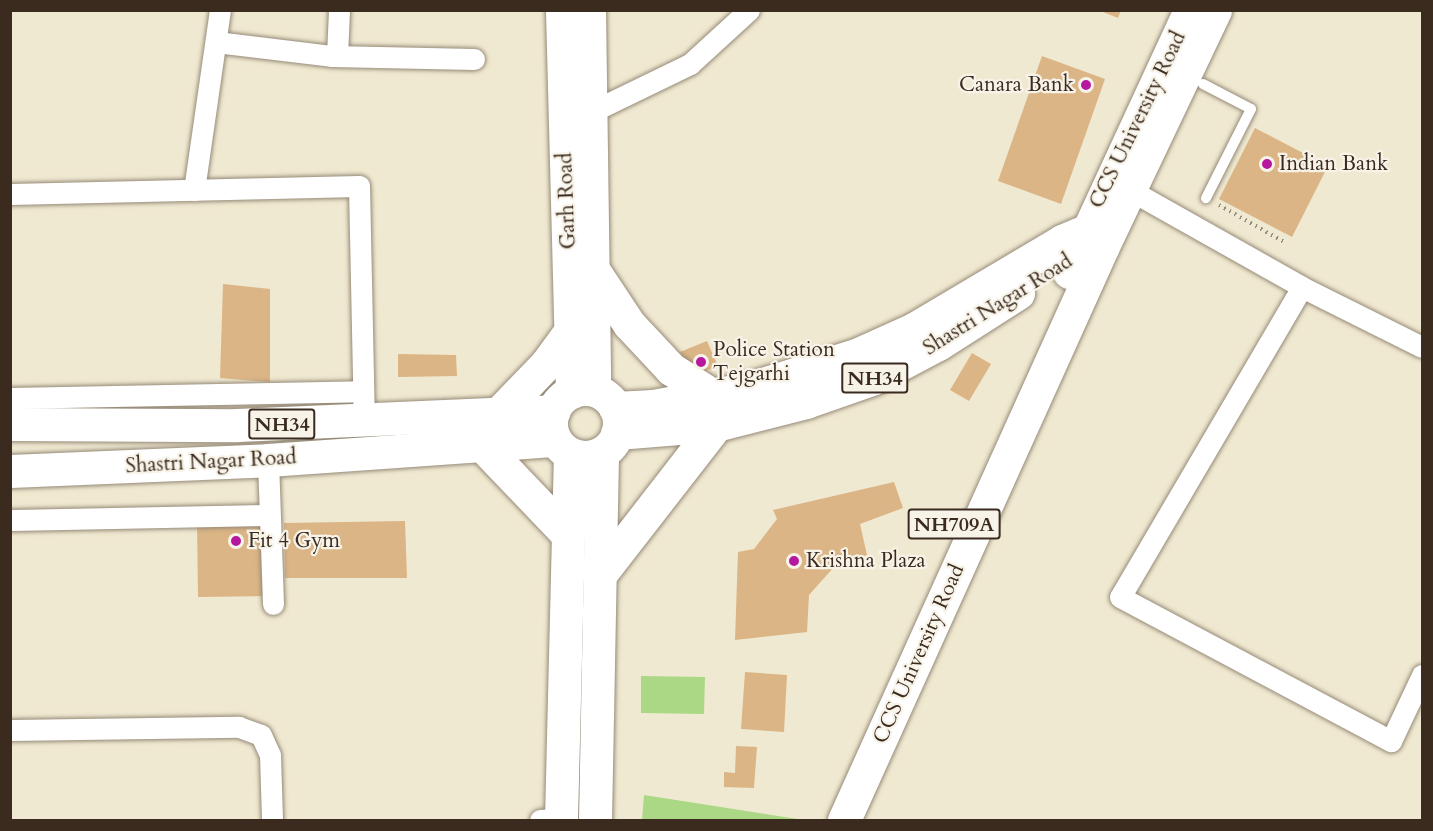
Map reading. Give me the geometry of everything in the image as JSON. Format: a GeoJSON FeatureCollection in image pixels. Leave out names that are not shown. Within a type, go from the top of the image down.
{"type":"FeatureCollection","features":[{"type":"Feature","properties":{"kind":"main road","name":"Garh Road"},"geometry":{"type":"LineString","coordinates":[[562,10],[571,330],[585,423]]}},
{"type":"Feature","properties":{"kind":"main road","name":"Garh Road"},"geometry":{"type":"LineString","coordinates":[[585,423],[594,271],[589,10]]}},
{"type":"Feature","properties":{"kind":"main road","name":"CCS University Road"},"geometry":{"type":"LineString","coordinates":[[844,820],[881,716],[1095,239],[1190,10]]}},
{"type":"Feature","properties":{"kind":"main road","name":"CCS University Road"},"geometry":{"type":"LineString","coordinates":[[1095,239],[1130,190],[1215,10]]}},
{"type":"Feature","properties":{"kind":"main road","name":"Shastri Nagar Road"},"geometry":{"type":"LineString","coordinates":[[10,471],[268,460],[482,445],[585,423],[806,402],[874,378],[938,344],[1095,239]]}},
{"type":"Feature","properties":{"kind":"main road"},"geometry":{"type":"LineString","coordinates":[[594,271],[643,339],[714,410],[599,576]]}},
{"type":"Feature","properties":{"kind":"main road"},"geometry":{"type":"LineString","coordinates":[[498,414],[541,370],[571,330]]}},
{"type":"Feature","properties":{"kind":"main road","name":"NH34"},"geometry":{"type":"LineString","coordinates":[[10,424],[270,424],[363,406],[498,414],[585,423]]}},
{"type":"Feature","properties":{"kind":"main road"},"geometry":{"type":"LineString","coordinates":[[554,820],[568,535],[585,423]]}},
{"type":"Feature","properties":{"kind":"main road"},"geometry":{"type":"LineString","coordinates":[[585,423],[599,576],[595,820]]}},
{"type":"Feature","properties":{"kind":"main road"},"geometry":{"type":"LineString","coordinates":[[268,460],[270,424]]}},
{"type":"Feature","properties":{"kind":"main road"},"geometry":{"type":"LineString","coordinates":[[482,445],[568,535]]}},
{"type":"Feature","properties":{"kind":"main road","name":"CCS University Road"},"geometry":{"type":"LineString","coordinates":[[822,820],[881,716]]}},
{"type":"Feature","properties":{"kind":"street"},"geometry":{"type":"LineString","coordinates":[[194,190],[220,10]]}},
{"type":"Feature","properties":{"kind":"street"},"geometry":{"type":"LineString","coordinates":[[337,56],[339,10]]}},
{"type":"Feature","properties":{"kind":"street"},"geometry":{"type":"LineString","coordinates":[[591,112],[690,64],[749,10]]}},
{"type":"Feature","properties":{"kind":"street"},"geometry":{"type":"LineString","coordinates":[[216,42],[337,56],[474,59]]}},
{"type":"Feature","properties":{"kind":"street"},"geometry":{"type":"LineString","coordinates":[[10,194],[359,186],[363,406],[10,398]]}},
{"type":"Feature","properties":{"kind":"street"},"geometry":{"type":"LineString","coordinates":[[1130,190],[1302,287],[1422,347]]}},
{"type":"Feature","properties":{"kind":"street"},"geometry":{"type":"LineString","coordinates":[[1302,287],[1120,597],[1391,741],[1422,675]]}},
{"type":"Feature","properties":{"kind":"street"},"geometry":{"type":"LineString","coordinates":[[268,460],[267,515],[273,604]]}},
{"type":"Feature","properties":{"kind":"street"},"geometry":{"type":"LineString","coordinates":[[10,520],[267,515]]}},
{"type":"Feature","properties":{"kind":"street"},"geometry":{"type":"LineString","coordinates":[[10,730],[239,727],[261,735],[270,755],[272,820]]}},
{"type":"Feature","properties":{"kind":"lane"},"geometry":{"type":"LineString","coordinates":[[1203,84],[1251,109],[1206,198]]}},
{"type":"Feature","properties":{"kind":"path"},"geometry":{"type":"LineString","coordinates":[[1206,198],[1284,242]]}},
{"type":"Feature","properties":{"kind":"green space"},"geometry":{"type":"Polygon","coordinates":[[[641,676],[705,677],[704,714],[641,713],[641,676]]]}},
{"type":"Feature","properties":{"kind":"green space"},"geometry":{"type":"Polygon","coordinates":[[[644,795],[804,820],[642,820],[644,795]]]}},
{"type":"Feature","properties":{"kind":"building"},"geometry":{"type":"Polygon","coordinates":[[[1098,10],[1121,10],[1118,18],[1098,10]]]}},
{"type":"Feature","properties":{"kind":"building"},"geometry":{"type":"Polygon","coordinates":[[[1042,56],[1105,79],[1061,204],[998,181],[1042,56]]]}},
{"type":"Feature","properties":{"kind":"building"},"geometry":{"type":"Polygon","coordinates":[[[1255,128],[1328,166],[1292,237],[1219,199],[1255,128]]]}},
{"type":"Feature","properties":{"kind":"building"},"geometry":{"type":"Polygon","coordinates":[[[223,284],[270,289],[270,382],[220,378],[223,284]]]}},
{"type":"Feature","properties":{"kind":"building"},"geometry":{"type":"Polygon","coordinates":[[[707,341],[718,366],[691,377],[680,352],[707,341]]]}},
{"type":"Feature","properties":{"kind":"building"},"geometry":{"type":"Polygon","coordinates":[[[972,353],[991,364],[969,401],[950,390],[972,353]]]}},
{"type":"Feature","properties":{"kind":"building"},"geometry":{"type":"Polygon","coordinates":[[[398,354],[456,355],[457,376],[398,377],[398,354]]]}},
{"type":"Feature","properties":{"kind":"building","name":"Krishna Plaza"},"geometry":{"type":"Polygon","coordinates":[[[894,482],[903,508],[860,524],[867,555],[834,567],[809,595],[807,632],[735,640],[738,552],[754,549],[777,519],[773,510],[894,482]]]}},
{"type":"Feature","properties":{"kind":"building"},"geometry":{"type":"Polygon","coordinates":[[[405,521],[407,578],[285,578],[284,523],[405,521]]]}},
{"type":"Feature","properties":{"kind":"building"},"geometry":{"type":"Polygon","coordinates":[[[263,522],[265,596],[198,597],[197,523],[263,522]]]}},
{"type":"Feature","properties":{"kind":"building"},"geometry":{"type":"Polygon","coordinates":[[[745,672],[787,675],[784,732],[741,729],[745,672]]]}},
{"type":"Feature","properties":{"kind":"building"},"geometry":{"type":"Polygon","coordinates":[[[736,746],[757,747],[754,788],[724,787],[724,772],[735,773],[736,746]]]}},
{"type":"Feature","properties":{"kind":"place","name":"Canara Bank"},"geometry":{"type":"Point","coordinates":[1086,85]}},
{"type":"Feature","properties":{"kind":"place","name":"Indian Bank"},"geometry":{"type":"Point","coordinates":[1267,164]}},
{"type":"Feature","properties":{"kind":"place","name":"Police Station Tejgarhi"},"geometry":{"type":"Point","coordinates":[701,362]}},
{"type":"Feature","properties":{"kind":"place","name":"Fit 4 Gym"},"geometry":{"type":"Point","coordinates":[236,541]}},
{"type":"Feature","properties":{"kind":"place","name":"Krishna Plaza"},"geometry":{"type":"Point","coordinates":[794,561]}}]}
